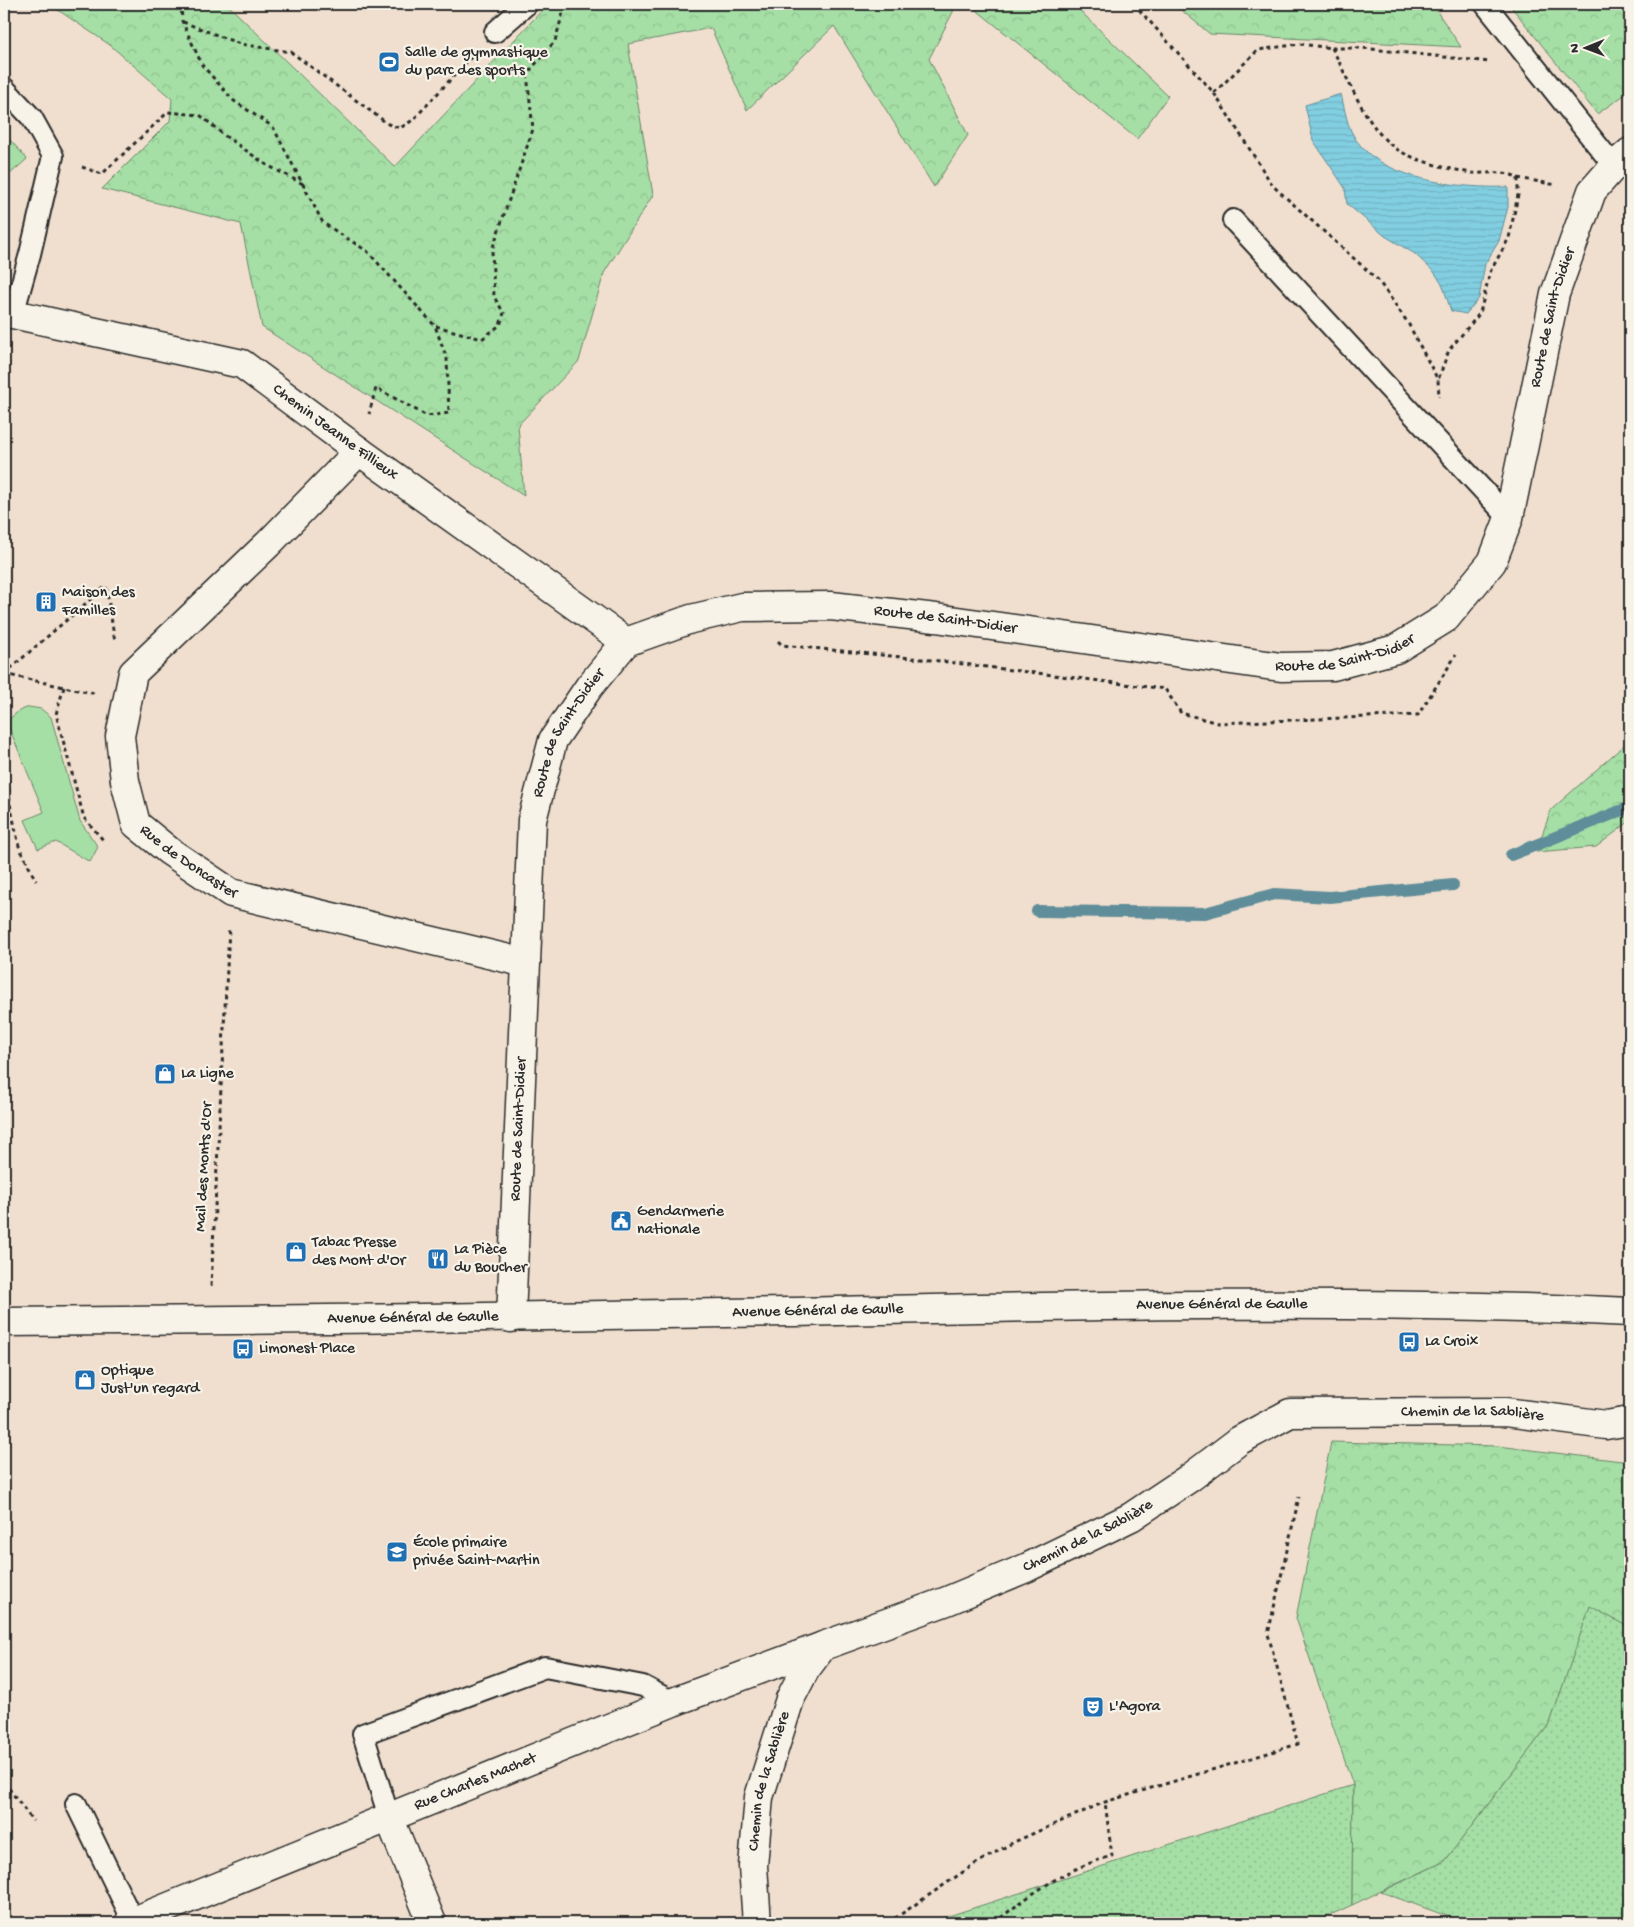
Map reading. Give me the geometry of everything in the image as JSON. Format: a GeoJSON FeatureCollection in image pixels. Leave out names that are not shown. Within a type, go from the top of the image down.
{"type":"FeatureCollection","features":[{"type":"Feature","properties":{"kind":"street","name":"Route de Saint-Didier"},"geometry":{"type":"LineString","coordinates":[[511,1318],[532,820],[553,740],[589,687],[626,642],[691,619],[742,607],[831,606],[936,618],[1280,667],[1333,666],[1396,649],[1446,618],[1492,562],[1509,518],[1555,294],[1592,191],[1622,159]]}},
{"type":"Feature","properties":{"kind":"street","name":"Chemin Jeanne Fillieux"},"geometry":{"type":"LineString","coordinates":[[8,314],[242,364],[358,451],[626,642]]}},
{"type":"Feature","properties":{"kind":"street"},"geometry":{"type":"LineString","coordinates":[[133,673],[268,544],[358,451]]}},
{"type":"Feature","properties":{"kind":"street","name":"Rue de Doncaster"},"geometry":{"type":"LineString","coordinates":[[133,673],[120,736],[125,781],[136,824],[169,851],[231,894],[526,963]]}},
{"type":"Feature","properties":{"kind":"street","name":"Avenue Général de Gaulle"},"geometry":{"type":"LineString","coordinates":[[4,1322],[511,1318],[1152,1304],[1412,1305],[1630,1312]]}},
{"type":"Feature","properties":{"kind":"street","name":"Chemin de la Sablière"},"geometry":{"type":"LineString","coordinates":[[757,1923],[753,1866],[759,1797],[790,1699],[805,1670],[823,1646],[947,1601],[1026,1568],[1131,1517],[1191,1477],[1240,1440],[1290,1413],[1505,1412],[1606,1425],[1630,1421]]}},
{"type":"Feature","properties":{"kind":"street","name":"Rue Charles Machet"},"geometry":{"type":"LineString","coordinates":[[131,1922],[673,1702],[823,1646]]}},
{"type":"Feature","properties":{"kind":"street"},"geometry":{"type":"LineString","coordinates":[[389,1817],[432,1923]]}},
{"type":"Feature","properties":{"kind":"lane"},"geometry":{"type":"LineString","coordinates":[[496,32],[527,4]]}},
{"type":"Feature","properties":{"kind":"lane"},"geometry":{"type":"LineString","coordinates":[[1485,4],[1536,67],[1622,159]]}},
{"type":"Feature","properties":{"kind":"lane"},"geometry":{"type":"LineString","coordinates":[[4,88],[32,118],[53,156],[30,254],[8,314]]}},
{"type":"Feature","properties":{"kind":"lane"},"geometry":{"type":"LineString","coordinates":[[1233,220],[1509,518]]}},
{"type":"Feature","properties":{"kind":"lane"},"geometry":{"type":"LineString","coordinates":[[389,1817],[363,1734],[545,1667],[643,1686],[673,1702]]}},
{"type":"Feature","properties":{"kind":"lane"},"geometry":{"type":"LineString","coordinates":[[76,1804],[131,1922]]}},
{"type":"Feature","properties":{"kind":"path"},"geometry":{"type":"LineString","coordinates":[[181,4],[182,21],[202,65],[234,101],[274,127],[323,223],[367,251],[435,326],[447,359],[449,413],[427,416],[376,388],[358,451]]}},
{"type":"Feature","properties":{"kind":"path"},"geometry":{"type":"LineString","coordinates":[[435,326],[482,339],[500,325],[504,313],[494,297],[492,250],[533,129],[527,74],[555,41],[564,9],[561,4]]}},
{"type":"Feature","properties":{"kind":"path"},"geometry":{"type":"LineString","coordinates":[[1134,4],[1214,93],[1274,186],[1378,280],[1408,323],[1438,380],[1444,449]]}},
{"type":"Feature","properties":{"kind":"path"},"geometry":{"type":"LineString","coordinates":[[182,21],[240,44],[291,52],[388,124],[400,128],[413,120],[496,32]]}},
{"type":"Feature","properties":{"kind":"path"},"geometry":{"type":"LineString","coordinates":[[1214,93],[1258,50],[1300,44],[1332,48],[1362,48],[1536,67]]}},
{"type":"Feature","properties":{"kind":"path"},"geometry":{"type":"LineString","coordinates":[[1332,48],[1373,125],[1396,149],[1424,163],[1470,173],[1510,173],[1518,178],[1518,195],[1509,238],[1490,272],[1480,313],[1449,350],[1438,380]]}},
{"type":"Feature","properties":{"kind":"path"},"geometry":{"type":"LineString","coordinates":[[53,156],[102,174],[168,112],[200,115],[225,136],[267,165],[304,184]]}},
{"type":"Feature","properties":{"kind":"path"},"geometry":{"type":"LineString","coordinates":[[4,674],[106,586],[116,655],[133,673]]}},
{"type":"Feature","properties":{"kind":"path"},"geometry":{"type":"LineString","coordinates":[[742,607],[782,645],[931,660],[1165,689],[1181,712],[1218,723],[1418,715],[1458,652]]}},
{"type":"Feature","properties":{"kind":"path"},"geometry":{"type":"LineString","coordinates":[[4,674],[92,693],[97,685]]}},
{"type":"Feature","properties":{"kind":"path"},"geometry":{"type":"LineString","coordinates":[[64,687],[56,714],[84,818],[105,843]]}},
{"type":"Feature","properties":{"kind":"path"},"geometry":{"type":"LineString","coordinates":[[4,749],[10,804],[19,846],[36,882]]}},
{"type":"Feature","properties":{"kind":"path","name":"Mail des Monts d'Or"},"geometry":{"type":"LineString","coordinates":[[210,1321],[231,894]]}},
{"type":"Feature","properties":{"kind":"path"},"geometry":{"type":"LineString","coordinates":[[888,1923],[975,1864],[1014,1842],[1105,1802],[1298,1744],[1268,1634],[1299,1497]]}},
{"type":"Feature","properties":{"kind":"path"},"geometry":{"type":"LineString","coordinates":[[4,1782],[32,1821]]}},
{"type":"Feature","properties":{"kind":"path"},"geometry":{"type":"LineString","coordinates":[[994,1923],[1026,1898],[1064,1873],[1112,1856],[1105,1802]]}},
{"type":"Feature","properties":{"kind":"green space"},"geometry":{"type":"Polygon","coordinates":[[[49,4],[227,4],[395,167],[548,4],[957,4],[929,59],[968,135],[934,187],[834,26],[747,110],[711,28],[628,44],[653,195],[604,273],[579,361],[518,425],[524,496],[262,327],[241,224],[102,189],[170,121],[172,99],[110,45],[49,4]]]}},
{"type":"Feature","properties":{"kind":"green space"},"geometry":{"type":"Polygon","coordinates":[[[969,4],[1073,4],[1168,96],[1137,139],[969,4]]]}},
{"type":"Feature","properties":{"kind":"green space"},"geometry":{"type":"Polygon","coordinates":[[[1174,4],[1432,4],[1461,47],[1210,34],[1174,4]]]}},
{"type":"Feature","properties":{"kind":"green space"},"geometry":{"type":"Polygon","coordinates":[[[1509,4],[1630,4],[1630,91],[1597,114],[1509,4]]]}},
{"type":"Feature","properties":{"kind":"green space"},"geometry":{"type":"Polygon","coordinates":[[[4,133],[27,159],[9,175],[4,169],[4,133]]]}},
{"type":"Feature","properties":{"kind":"green space"},"geometry":{"type":"Polygon","coordinates":[[[29,707],[41,709],[51,717],[80,821],[98,847],[90,862],[56,842],[38,849],[25,820],[44,812],[10,730],[9,719],[19,711],[29,707]]]}},
{"type":"Feature","properties":{"kind":"green space"},"geometry":{"type":"Polygon","coordinates":[[[1630,740],[1630,821],[1596,847],[1536,852],[1551,810],[1630,740]]]}},
{"type":"Feature","properties":{"kind":"green space"},"geometry":{"type":"Polygon","coordinates":[[[1331,1442],[1498,1446],[1630,1462],[1630,1628],[1590,1606],[1550,1723],[1445,1861],[1352,1905],[1353,1785],[1296,1618],[1331,1442]]]}},
{"type":"Feature","properties":{"kind":"green space"},"geometry":{"type":"Polygon","coordinates":[[[1590,1605],[1630,1628],[1630,1923],[1466,1923],[1381,1892],[1445,1861],[1550,1723],[1590,1605]]]}},
{"type":"Feature","properties":{"kind":"green space"},"geometry":{"type":"Polygon","coordinates":[[[1353,1785],[1352,1905],[1313,1923],[927,1923],[1353,1785]]]}},
{"type":"Feature","properties":{"kind":"water"},"geometry":{"type":"Polygon","coordinates":[[[1341,94],[1351,131],[1362,148],[1378,161],[1398,171],[1444,183],[1467,186],[1508,187],[1508,207],[1499,241],[1485,264],[1479,298],[1466,314],[1451,311],[1443,286],[1435,273],[1415,254],[1385,236],[1347,204],[1345,188],[1313,140],[1305,105],[1341,94]]]}},
{"type":"Feature","properties":{"kind":"waterway"},"geometry":{"type":"LineString","coordinates":[[1511,855],[1630,807]]}},
{"type":"Feature","properties":{"kind":"waterway"},"geometry":{"type":"LineString","coordinates":[[1037,911],[1205,913],[1274,894],[1330,897],[1453,885]]}},
{"type":"Feature","properties":{"kind":"place","name":"Salle de gymnastique du parc des sports"},"geometry":{"type":"Point","coordinates":[389,62]}},
{"type":"Feature","properties":{"kind":"place","name":"Maison des Familles"},"geometry":{"type":"Point","coordinates":[46,602]}},
{"type":"Feature","properties":{"kind":"place","name":"La Ligne"},"geometry":{"type":"Point","coordinates":[165,1074]}},
{"type":"Feature","properties":{"kind":"place","name":"Gendarmerie nationale"},"geometry":{"type":"Point","coordinates":[621,1221]}},
{"type":"Feature","properties":{"kind":"place","name":"Tabac Presse des Mont d'Or"},"geometry":{"type":"Point","coordinates":[296,1252]}},
{"type":"Feature","properties":{"kind":"place","name":"La Pièce du Boucher"},"geometry":{"type":"Point","coordinates":[438,1259]}},
{"type":"Feature","properties":{"kind":"place","name":"La Croix"},"geometry":{"type":"Point","coordinates":[1409,1342]}},
{"type":"Feature","properties":{"kind":"place","name":"Limonest Place"},"geometry":{"type":"Point","coordinates":[243,1349]}},
{"type":"Feature","properties":{"kind":"place","name":"Optique Just'un regard"},"geometry":{"type":"Point","coordinates":[85,1380]}},
{"type":"Feature","properties":{"kind":"place","name":"École primaire privée Saint-Martin"},"geometry":{"type":"Point","coordinates":[397,1552]}},
{"type":"Feature","properties":{"kind":"place","name":"L'Agora"},"geometry":{"type":"Point","coordinates":[1093,1707]}}]}
